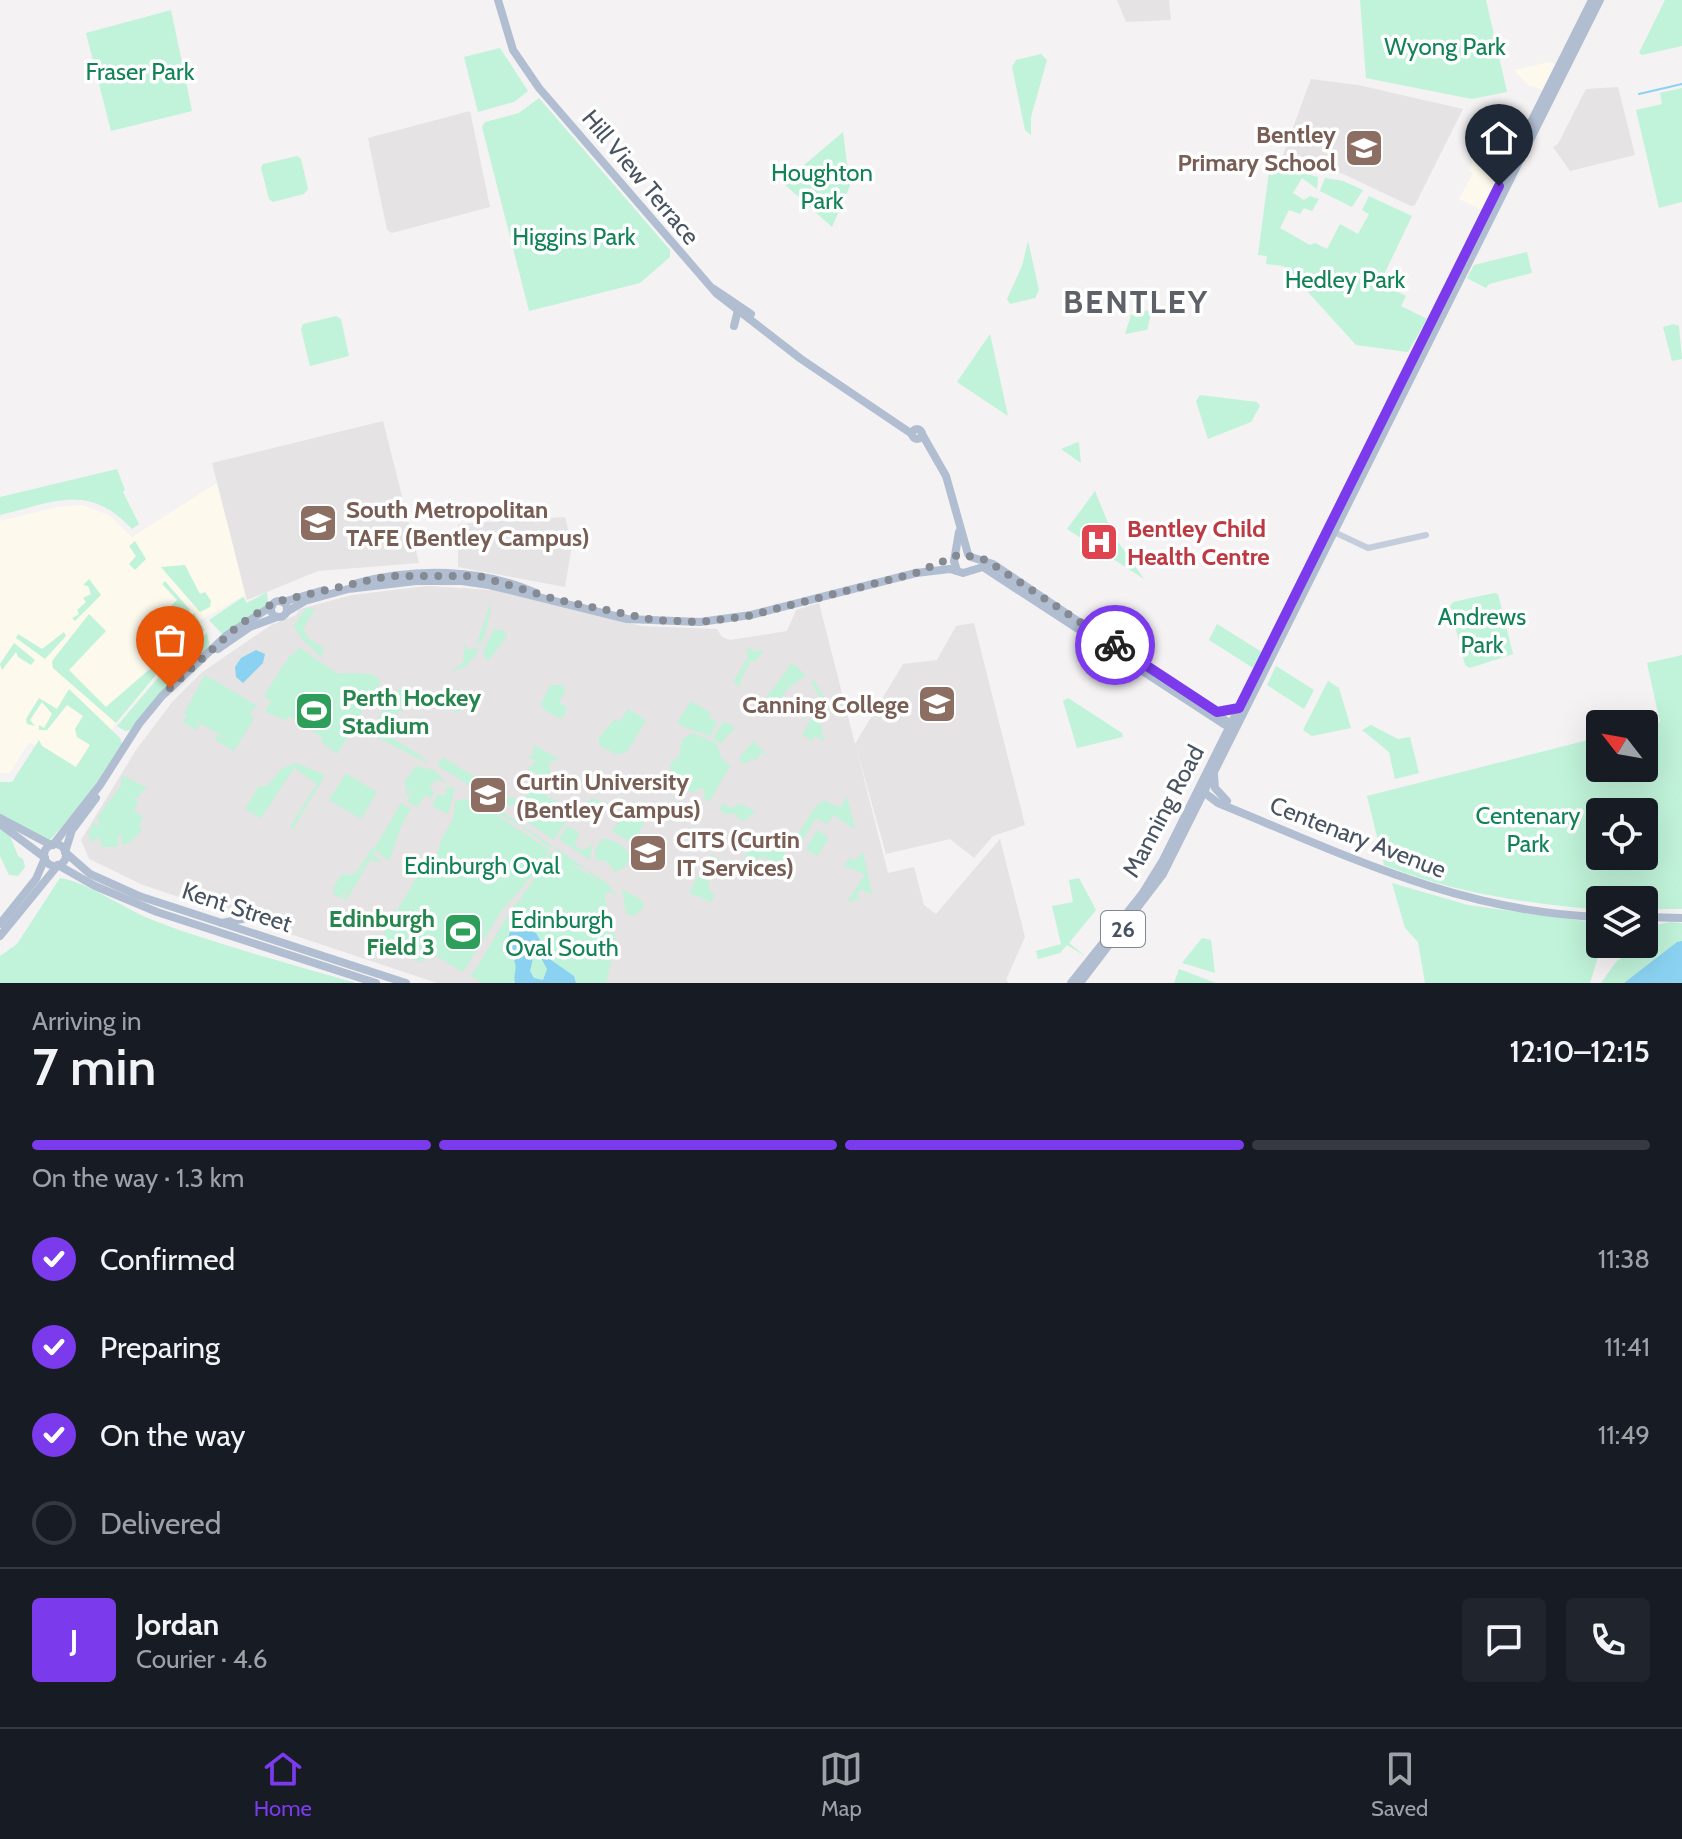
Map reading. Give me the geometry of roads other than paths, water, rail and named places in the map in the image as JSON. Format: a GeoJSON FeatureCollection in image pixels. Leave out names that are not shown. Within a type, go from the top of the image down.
{"type":"FeatureCollection","features":[{"type":"Feature","properties":{"kind":"main road","name":"Manning Road"},"geometry":{"type":"LineString","coordinates":[[1071,983],[1146,888],[1214,774],[1234,735],[1239,708],[1331,531],[1592,0]]}},
{"type":"Feature","properties":{"kind":"main road","name":"Manning Road"},"geometry":{"type":"LineString","coordinates":[[1080,983],[1153,890],[1193,815],[1220,746],[1235,723],[1600,0]]}},
{"type":"Feature","properties":{"kind":"main road","name":"Hill View Terrace"},"geometry":{"type":"LineString","coordinates":[[499,4],[517,57],[539,88],[681,255],[714,289],[738,310],[917,434]]}},
{"type":"Feature","properties":{"kind":"main road","name":"Hill View Terrace"},"geometry":{"type":"LineString","coordinates":[[714,289],[720,289],[809,359],[917,434]]}},
{"type":"Feature","properties":{"kind":"main road"},"geometry":{"type":"LineString","coordinates":[[734,326],[738,310]]}},
{"type":"Feature","properties":{"kind":"main road"},"geometry":{"type":"LineString","coordinates":[[917,434],[930,446],[949,485],[972,568]]}},
{"type":"Feature","properties":{"kind":"main road"},"geometry":{"type":"LineString","coordinates":[[957,571],[959,527]]}},
{"type":"Feature","properties":{"kind":"main road"},"geometry":{"type":"LineString","coordinates":[[1331,531],[1368,548],[1426,535]]}},
{"type":"Feature","properties":{"kind":"main road"},"geometry":{"type":"LineString","coordinates":[[203,658],[250,627],[277,617],[305,601],[348,589],[416,581],[464,581],[627,619],[700,622],[732,619],[916,573],[956,557],[969,556],[986,560],[1214,714],[1221,730],[1220,746]]}},
{"type":"Feature","properties":{"kind":"main road"},"geometry":{"type":"LineString","coordinates":[[916,573],[966,572],[972,568],[992,571],[1214,714],[1235,723]]}},
{"type":"Feature","properties":{"kind":"main road"},"geometry":{"type":"LineString","coordinates":[[0,924],[36,879],[52,845],[100,785],[146,715],[239,625],[272,606],[388,576],[462,574],[498,579],[558,600],[654,620]]}},
{"type":"Feature","properties":{"kind":"main road"},"geometry":{"type":"LineString","coordinates":[[283,602],[288,611]]}},
{"type":"Feature","properties":{"kind":"main road"},"geometry":{"type":"LineString","coordinates":[[272,606],[277,617]]}},
{"type":"Feature","properties":{"kind":"main road"},"geometry":{"type":"LineString","coordinates":[[1214,714],[1239,708]]}},
{"type":"Feature","properties":{"kind":"main road"},"geometry":{"type":"LineString","coordinates":[[1214,774],[1215,788],[1227,801]]}},
{"type":"Feature","properties":{"kind":"main road"},"geometry":{"type":"LineString","coordinates":[[0,936],[58,865],[72,830],[91,806],[100,785]]}},
{"type":"Feature","properties":{"kind":"main road","name":"Centenary Avenue"},"geometry":{"type":"LineString","coordinates":[[1201,793],[1432,886],[1503,902],[1586,912]]}},
{"type":"Feature","properties":{"kind":"main road","name":"Centenary Avenue"},"geometry":{"type":"LineString","coordinates":[[1201,793],[1273,826],[1432,889],[1496,905],[1586,913]]}},
{"type":"Feature","properties":{"kind":"main road"},"geometry":{"type":"LineString","coordinates":[[1193,815],[1205,807],[1214,806],[1273,826]]}},
{"type":"Feature","properties":{"kind":"main road"},"geometry":{"type":"LineString","coordinates":[[0,821],[52,845]]}},
{"type":"Feature","properties":{"kind":"main road"},"geometry":{"type":"LineString","coordinates":[[0,821],[44,858]]}},
{"type":"Feature","properties":{"kind":"main road","name":"Kent Street"},"geometry":{"type":"LineString","coordinates":[[52,845],[65,852],[81,868],[112,885],[406,983]]}},
{"type":"Feature","properties":{"kind":"main road","name":"Kent Street"},"geometry":{"type":"LineString","coordinates":[[44,858],[95,886],[166,915],[376,983]]}},
{"type":"Feature","properties":{"kind":"main road"},"geometry":{"type":"LineString","coordinates":[[1658,914],[1682,915]]}},
{"type":"Feature","properties":{"kind":"main road"},"geometry":{"type":"LineString","coordinates":[[222,923],[247,918]]}},
{"type":"Feature","properties":{"kind":"water"},"geometry":{"type":"Polygon","coordinates":[[[256,650],[265,654],[263,663],[243,683],[236,677],[235,667],[241,658],[256,650]]]}},
{"type":"Feature","properties":{"kind":"water"},"geometry":{"type":"Polygon","coordinates":[[[516,924],[536,933],[551,960],[574,976],[576,983],[515,983],[515,966],[508,938],[516,924]],[[540,956],[533,958],[530,971],[534,978],[543,980],[547,969],[540,956]]]}},
{"type":"Feature","properties":{"kind":"water"},"geometry":{"type":"Polygon","coordinates":[[[1682,941],[1682,983],[1624,983],[1658,958],[1682,941]]]}},
{"type":"Feature","properties":{"kind":"waterway"},"geometry":{"type":"LineString","coordinates":[[1639,94],[1682,84]]}},
{"type":"Feature","properties":{"kind":"place","name":"Bentley Primary School"},"geometry":{"type":"Point","coordinates":[1364,148]}},
{"type":"Feature","properties":{"kind":"place","name":"South Metropolitan TAFE (Bentley Campus)"},"geometry":{"type":"Point","coordinates":[318,523]}},
{"type":"Feature","properties":{"kind":"place","name":"Bentley Child Health Centre"},"geometry":{"type":"Point","coordinates":[1099,542]}},
{"type":"Feature","properties":{"kind":"place","name":"Canning College"},"geometry":{"type":"Point","coordinates":[937,704]}},
{"type":"Feature","properties":{"kind":"place","name":"Perth Hockey Stadium"},"geometry":{"type":"Point","coordinates":[314,711]}},
{"type":"Feature","properties":{"kind":"place","name":"Curtin University (Bentley Campus)"},"geometry":{"type":"Point","coordinates":[488,795]}},
{"type":"Feature","properties":{"kind":"place","name":"CITS (Curtin IT Services)"},"geometry":{"type":"Point","coordinates":[648,853]}},
{"type":"Feature","properties":{"kind":"place","name":"Edinburgh Field 3"},"geometry":{"type":"Point","coordinates":[463,932]}},
{"type":"Feature","properties":{"kind":"district","name":"BENTLEY"},"geometry":{"type":"Point","coordinates":[1136,301]}},
{"type":"Feature","properties":{"kind":"park label","name":"Wyong Park"},"geometry":{"type":"Point","coordinates":[1445,46]}},
{"type":"Feature","properties":{"kind":"park label","name":"Fraser Park"},"geometry":{"type":"Point","coordinates":[140,71]}},
{"type":"Feature","properties":{"kind":"park label","name":"Houghton Park"},"geometry":{"type":"Point","coordinates":[822,186]}},
{"type":"Feature","properties":{"kind":"park label","name":"Higgins Park"},"geometry":{"type":"Point","coordinates":[574,236]}},
{"type":"Feature","properties":{"kind":"park label","name":"Hedley Park"},"geometry":{"type":"Point","coordinates":[1345,279]}},
{"type":"Feature","properties":{"kind":"park label","name":"Andrews Park"},"geometry":{"type":"Point","coordinates":[1482,630]}},
{"type":"Feature","properties":{"kind":"park label","name":"Centenary Park"},"geometry":{"type":"Point","coordinates":[1528,829]}},
{"type":"Feature","properties":{"kind":"park label","name":"Edinburgh Oval"},"geometry":{"type":"Point","coordinates":[482,865]}},
{"type":"Feature","properties":{"kind":"park label","name":"Edinburgh Oval South"},"geometry":{"type":"Point","coordinates":[562,933]}}]}
